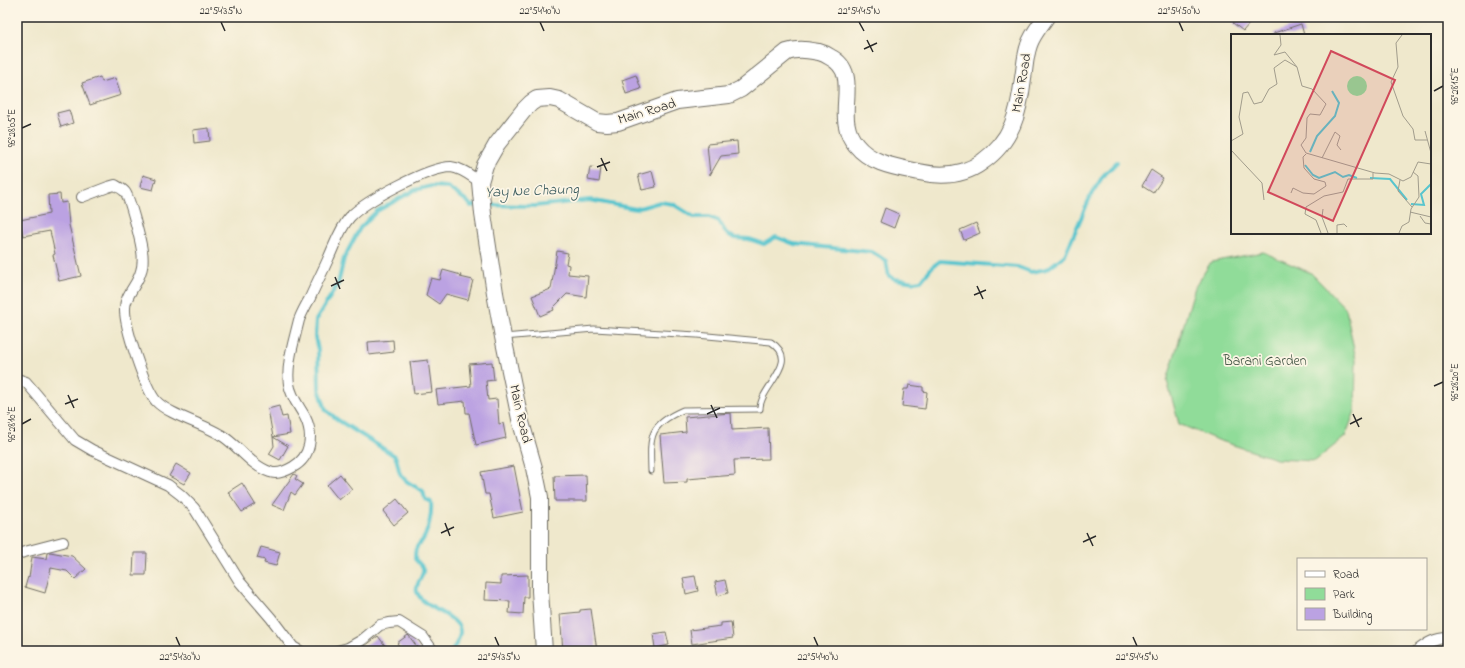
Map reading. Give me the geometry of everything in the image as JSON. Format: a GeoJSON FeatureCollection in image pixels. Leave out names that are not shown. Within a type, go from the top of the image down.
{"type":"FeatureCollection","features":[{"type":"Feature","properties":{"kind":"main road","name":"Main Road"},"geometry":{"type":"LineString","coordinates":[[544,651],[540,591],[540,497],[534,468],[520,420],[503,337],[482,208],[480,182],[485,165],[497,144],[524,110],[537,99],[550,98],[559,100],[597,122],[618,122],[677,101],[729,95],[741,89],[786,52],[804,49],[822,53],[834,59],[840,64],[845,72],[848,84],[846,125],[852,139],[866,155],[887,165],[935,175],[958,174],[968,171],[989,158],[999,149],[1011,130],[1020,101],[1029,45],[1032,37],[1046,17]]}},
{"type":"Feature","properties":{"kind":"street"},"geometry":{"type":"LineString","coordinates":[[82,197],[108,186],[115,185],[125,192],[130,203],[143,252],[142,271],[128,296],[124,308],[133,347],[149,390],[157,402],[172,411],[222,435],[254,462],[269,472],[276,473],[294,467],[303,460],[308,451],[310,442],[309,429],[306,419],[292,396],[289,384],[292,347],[300,318],[349,218],[363,207],[396,187],[422,174],[441,168],[452,167],[461,169],[480,182]]}},
{"type":"Feature","properties":{"kind":"street"},"geometry":{"type":"LineString","coordinates":[[17,379],[26,382],[75,440],[92,450],[168,485],[181,495],[194,508],[240,582],[271,618],[293,648],[300,651]]}},
{"type":"Feature","properties":{"kind":"street"},"geometry":{"type":"LineString","coordinates":[[17,554],[63,542]]}},
{"type":"Feature","properties":{"kind":"street"},"geometry":{"type":"LineString","coordinates":[[337,651],[348,648],[362,640],[380,625],[389,622],[399,622],[423,637],[434,651]]}},
{"type":"Feature","properties":{"kind":"street"},"geometry":{"type":"LineString","coordinates":[[1417,651],[1428,642],[1440,638],[1448,638]]}},
{"type":"Feature","properties":{"kind":"lane"},"geometry":{"type":"LineString","coordinates":[[503,337],[594,329],[698,335],[764,341],[771,342],[778,346],[782,355],[782,363],[779,373],[762,398],[760,409],[683,410],[672,415],[654,430],[650,442],[651,471]]}},
{"type":"Feature","properties":{"kind":"green space","name":"Barani Garden"},"geometry":{"type":"Polygon","coordinates":[[[1263,252],[1311,273],[1346,309],[1356,360],[1355,411],[1345,437],[1315,461],[1276,459],[1215,439],[1179,424],[1167,381],[1195,287],[1211,262],[1263,252]]]}},
{"type":"Feature","properties":{"kind":"building"},"geometry":{"type":"Polygon","coordinates":[[[1238,17],[1255,17],[1243,31],[1233,23],[1238,17]]]}},
{"type":"Feature","properties":{"kind":"building"},"geometry":{"type":"Polygon","coordinates":[[[1301,24],[1304,34],[1274,34],[1301,24]]]}},
{"type":"Feature","properties":{"kind":"building"},"geometry":{"type":"Polygon","coordinates":[[[636,75],[641,89],[626,94],[622,80],[636,75]]]}},
{"type":"Feature","properties":{"kind":"building"},"geometry":{"type":"Polygon","coordinates":[[[100,77],[102,82],[115,78],[121,95],[90,105],[82,83],[100,77]]]}},
{"type":"Feature","properties":{"kind":"building"},"geometry":{"type":"Polygon","coordinates":[[[69,110],[73,123],[61,127],[57,113],[69,110]]]}},
{"type":"Feature","properties":{"kind":"building"},"geometry":{"type":"Polygon","coordinates":[[[209,128],[210,141],[194,143],[193,130],[209,128]]]}},
{"type":"Feature","properties":{"kind":"building"},"geometry":{"type":"Polygon","coordinates":[[[737,141],[738,154],[721,156],[710,175],[707,144],[737,141]]]}},
{"type":"Feature","properties":{"kind":"building"},"geometry":{"type":"Polygon","coordinates":[[[590,167],[601,168],[599,182],[588,180],[590,167]]]}},
{"type":"Feature","properties":{"kind":"building"},"geometry":{"type":"Polygon","coordinates":[[[1151,170],[1163,178],[1153,193],[1142,186],[1151,170]]]}},
{"type":"Feature","properties":{"kind":"building"},"geometry":{"type":"Polygon","coordinates":[[[652,171],[656,187],[642,190],[638,175],[652,171]]]}},
{"type":"Feature","properties":{"kind":"building"},"geometry":{"type":"Polygon","coordinates":[[[143,175],[156,179],[153,190],[140,187],[143,175]]]}},
{"type":"Feature","properties":{"kind":"building"},"geometry":{"type":"Polygon","coordinates":[[[60,194],[61,203],[67,202],[69,225],[81,276],[59,281],[53,255],[55,254],[50,231],[23,236],[20,220],[49,214],[48,195],[60,194]]]}},
{"type":"Feature","properties":{"kind":"building"},"geometry":{"type":"Polygon","coordinates":[[[885,208],[899,214],[894,228],[880,222],[885,208]]]}},
{"type":"Feature","properties":{"kind":"building"},"geometry":{"type":"Polygon","coordinates":[[[976,223],[980,233],[964,240],[960,230],[976,223]]]}},
{"type":"Feature","properties":{"kind":"building"},"geometry":{"type":"Polygon","coordinates":[[[557,251],[568,253],[566,264],[569,265],[568,274],[588,276],[586,297],[567,294],[553,308],[554,310],[540,316],[532,296],[551,289],[557,251]]]}},
{"type":"Feature","properties":{"kind":"building"},"geometry":{"type":"Polygon","coordinates":[[[443,270],[461,275],[460,277],[473,280],[468,300],[446,294],[439,304],[426,295],[431,278],[440,280],[443,270]]]}},
{"type":"Feature","properties":{"kind":"building"},"geometry":{"type":"Polygon","coordinates":[[[393,340],[394,352],[369,355],[368,342],[393,340]]]}},
{"type":"Feature","properties":{"kind":"building"},"geometry":{"type":"Polygon","coordinates":[[[428,360],[432,392],[414,394],[410,362],[428,360]]]}},
{"type":"Feature","properties":{"kind":"building"},"geometry":{"type":"Polygon","coordinates":[[[492,362],[494,380],[486,381],[488,400],[497,399],[499,424],[503,423],[506,438],[476,445],[469,413],[466,413],[465,401],[438,404],[436,390],[471,386],[469,364],[492,362]]]}},
{"type":"Feature","properties":{"kind":"building"},"geometry":{"type":"Polygon","coordinates":[[[909,385],[923,387],[923,391],[927,392],[925,409],[902,406],[904,389],[908,389],[909,385]]]}},
{"type":"Feature","properties":{"kind":"building"},"geometry":{"type":"Polygon","coordinates":[[[279,406],[282,417],[287,416],[290,434],[273,437],[268,409],[279,406]]]}},
{"type":"Feature","properties":{"kind":"building"},"geometry":{"type":"Polygon","coordinates":[[[731,413],[732,430],[768,428],[769,459],[734,460],[735,475],[687,479],[687,482],[664,483],[660,435],[686,432],[685,417],[731,413]]]}},
{"type":"Feature","properties":{"kind":"building"},"geometry":{"type":"Polygon","coordinates":[[[273,437],[288,446],[280,460],[269,454],[274,446],[273,437]]]}},
{"type":"Feature","properties":{"kind":"building"},"geometry":{"type":"Polygon","coordinates":[[[176,464],[191,473],[184,484],[169,476],[176,464]]]}},
{"type":"Feature","properties":{"kind":"building"},"geometry":{"type":"Polygon","coordinates":[[[514,466],[523,512],[494,518],[489,494],[485,494],[481,472],[514,466]]]}},
{"type":"Feature","properties":{"kind":"building"},"geometry":{"type":"Polygon","coordinates":[[[294,474],[297,476],[295,479],[303,484],[295,495],[291,492],[284,510],[272,505],[294,474]]]}},
{"type":"Feature","properties":{"kind":"building"},"geometry":{"type":"Polygon","coordinates":[[[340,474],[352,489],[339,500],[327,485],[340,474]]]}},
{"type":"Feature","properties":{"kind":"building"},"geometry":{"type":"Polygon","coordinates":[[[586,475],[587,501],[555,501],[554,476],[586,475]]]}},
{"type":"Feature","properties":{"kind":"building"},"geometry":{"type":"Polygon","coordinates":[[[242,483],[255,504],[242,512],[228,492],[242,483]]]}},
{"type":"Feature","properties":{"kind":"building"},"geometry":{"type":"Polygon","coordinates":[[[397,499],[408,513],[394,525],[383,511],[397,499]]]}},
{"type":"Feature","properties":{"kind":"building"},"geometry":{"type":"Polygon","coordinates":[[[261,547],[280,552],[276,566],[264,563],[265,560],[257,558],[261,547]]]}},
{"type":"Feature","properties":{"kind":"building"},"geometry":{"type":"Polygon","coordinates":[[[50,552],[72,556],[86,569],[75,579],[67,571],[51,568],[45,593],[25,587],[28,577],[29,578],[32,557],[46,559],[47,553],[50,552]]]}},
{"type":"Feature","properties":{"kind":"building"},"geometry":{"type":"Polygon","coordinates":[[[134,553],[147,553],[146,575],[133,575],[134,553]]]}},
{"type":"Feature","properties":{"kind":"building"},"geometry":{"type":"Polygon","coordinates":[[[528,575],[528,597],[524,597],[523,614],[509,613],[510,601],[485,600],[486,583],[501,584],[501,576],[528,575]]]}},
{"type":"Feature","properties":{"kind":"building"},"geometry":{"type":"Polygon","coordinates":[[[695,576],[698,591],[686,594],[683,578],[695,576]]]}},
{"type":"Feature","properties":{"kind":"building"},"geometry":{"type":"Polygon","coordinates":[[[725,580],[728,593],[718,596],[715,582],[725,580]]]}},
{"type":"Feature","properties":{"kind":"building"},"geometry":{"type":"Polygon","coordinates":[[[591,609],[597,651],[563,651],[560,614],[580,612],[580,610],[591,609]]]}},
{"type":"Feature","properties":{"kind":"building"},"geometry":{"type":"Polygon","coordinates":[[[731,622],[733,638],[692,644],[690,630],[721,626],[721,623],[731,622]]]}},
{"type":"Feature","properties":{"kind":"building"},"geometry":{"type":"Polygon","coordinates":[[[666,632],[669,645],[655,648],[653,634],[666,632]]]}},
{"type":"Feature","properties":{"kind":"building"},"geometry":{"type":"Polygon","coordinates":[[[408,635],[420,651],[403,651],[397,643],[408,635]]]}},
{"type":"Feature","properties":{"kind":"building"},"geometry":{"type":"Polygon","coordinates":[[[378,636],[389,651],[356,651],[365,646],[378,636]]]}},
{"type":"Feature","properties":{"kind":"waterway","name":"Yay Ne Chaung"},"geometry":{"type":"LineString","coordinates":[[485,205],[535,206],[590,200],[636,209],[660,202],[673,204],[694,217],[709,217],[719,221],[726,233],[734,238],[749,239],[764,244],[776,237],[794,244],[872,252],[886,261],[889,276],[895,279],[914,282],[921,281],[932,267],[940,261],[1018,267],[1031,272],[1047,269],[1065,255],[1091,195],[1103,176],[1117,162]]}},
{"type":"Feature","properties":{"kind":"waterway","name":"Yay Ne Chaung"},"geometry":{"type":"LineString","coordinates":[[452,651],[460,636],[458,625],[448,616],[433,608],[421,598],[416,589],[423,572],[422,566],[415,559],[416,550],[423,540],[428,528],[431,515],[431,502],[425,499],[423,491],[403,478],[399,471],[395,456],[338,420],[326,410],[319,389],[318,350],[315,337],[316,320],[338,284],[344,258],[360,228],[377,211],[415,190],[432,186],[447,187],[467,201],[471,206],[478,205]]}}]}
